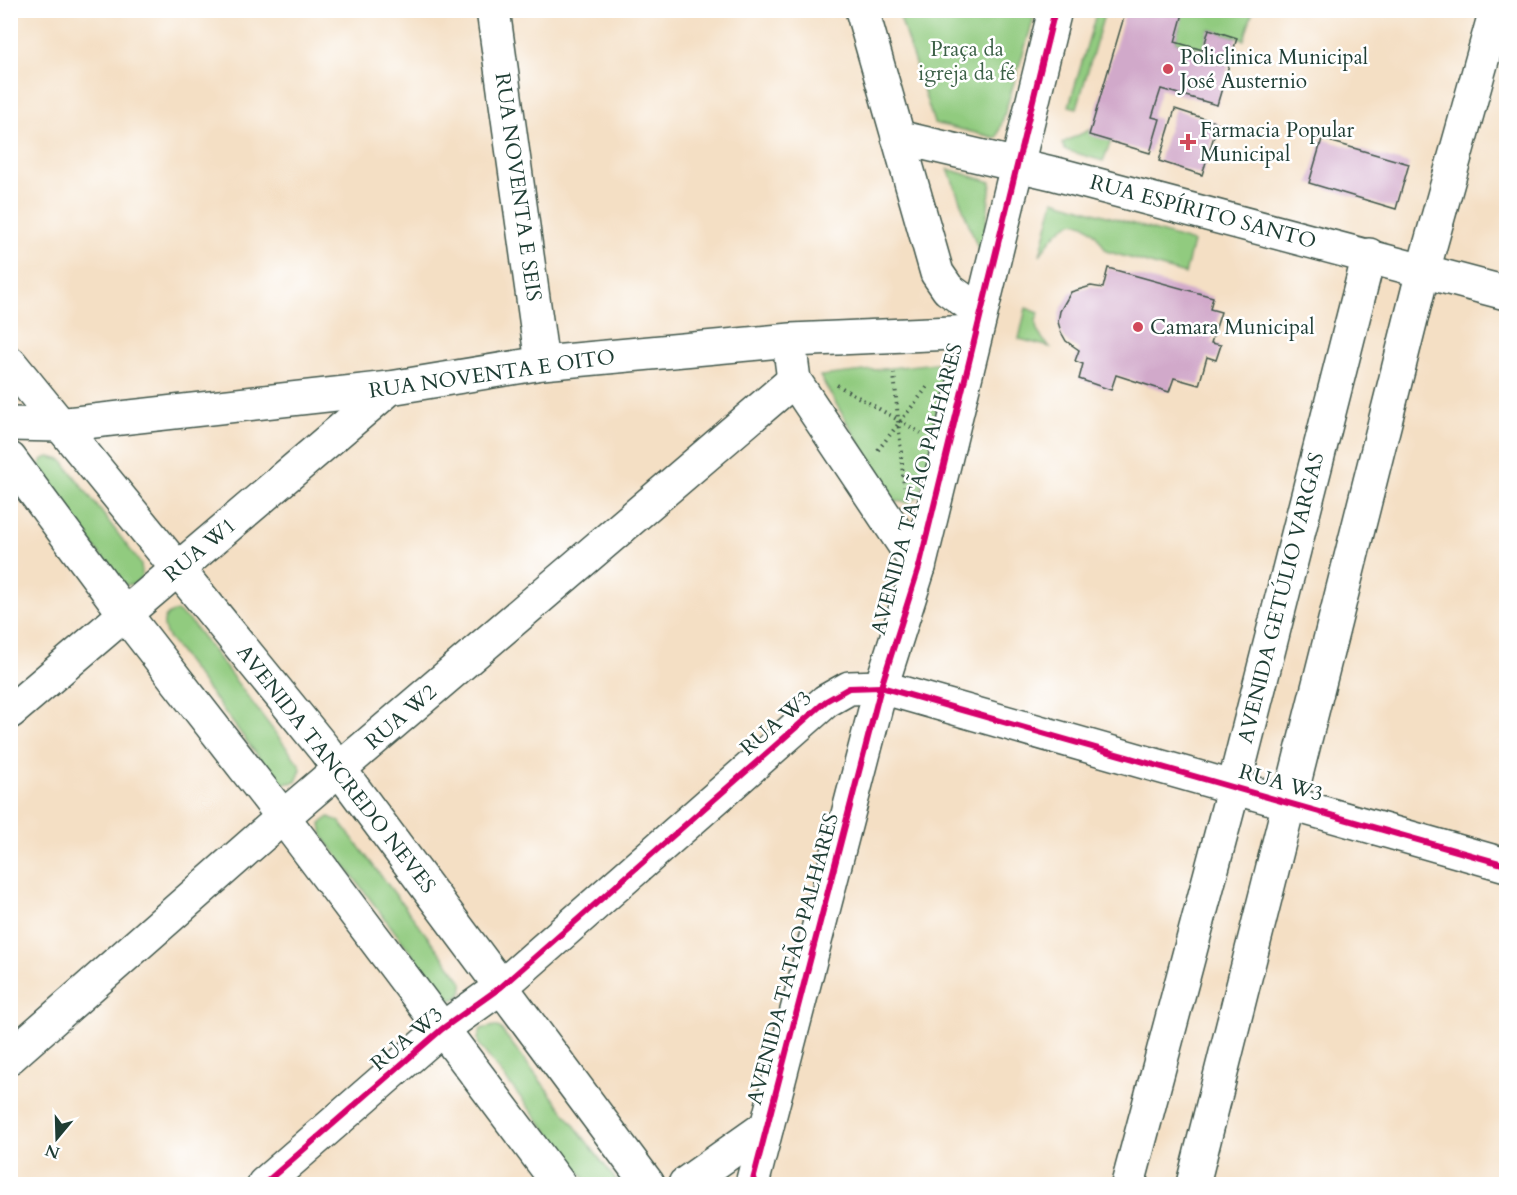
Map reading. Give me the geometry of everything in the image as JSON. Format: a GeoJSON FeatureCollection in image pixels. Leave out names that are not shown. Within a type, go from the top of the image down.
{"type":"FeatureCollection","features":[{"type":"Feature","properties":{"kind":"street","name":"RUA NOVENTA E SEIS"},"geometry":{"type":"LineString","coordinates":[[494,10],[542,363]]}},
{"type":"Feature","properties":{"kind":"street"},"geometry":{"type":"LineString","coordinates":[[862,10],[936,273],[977,322]]}},
{"type":"Feature","properties":{"kind":"street","name":"AVENIDA TATÃO PALHARES"},"geometry":{"type":"LineString","coordinates":[[752,1185],[881,687],[919,567],[1055,10]]}},
{"type":"Feature","properties":{"kind":"street"},"geometry":{"type":"LineString","coordinates":[[1193,1185],[1291,803],[1423,271],[1496,10]]}},
{"type":"Feature","properties":{"kind":"street","name":"RUA ESPÍRITO SANTO"},"geometry":{"type":"LineString","coordinates":[[898,137],[1369,255],[1506,293]]}},
{"type":"Feature","properties":{"kind":"street","name":"AVENIDA GETÚLIO VARGAS"},"geometry":{"type":"LineString","coordinates":[[1128,1185],[1234,786],[1369,255]]}},
{"type":"Feature","properties":{"kind":"street","name":"RUA NOVENTA E OITO"},"geometry":{"type":"LineString","coordinates":[[10,424],[58,424],[390,388],[542,363],[977,322]]}},
{"type":"Feature","properties":{"kind":"street"},"geometry":{"type":"LineString","coordinates":[[791,340],[794,380],[919,567]]}},
{"type":"Feature","properties":{"kind":"street","name":"AVENIDA TANCREDO NEVES"},"geometry":{"type":"LineString","coordinates":[[10,363],[179,568],[340,769],[648,1185]]}},
{"type":"Feature","properties":{"kind":"street","name":"RUA W2"},"geometry":{"type":"LineString","coordinates":[[10,1057],[283,817],[794,380]]}},
{"type":"Feature","properties":{"kind":"street","name":"RUA W1"},"geometry":{"type":"LineString","coordinates":[[10,712],[390,388]]}},
{"type":"Feature","properties":{"kind":"street"},"geometry":{"type":"LineString","coordinates":[[10,459],[125,615],[283,817],[559,1185]]}},
{"type":"Feature","properties":{"kind":"street","name":"RUA W3"},"geometry":{"type":"LineString","coordinates":[[264,1185],[442,1029],[501,987],[826,701],[849,688],[881,687],[1506,865]]}},
{"type":"Feature","properties":{"kind":"street"},"geometry":{"type":"LineString","coordinates":[[685,1185],[767,1126]]}},
{"type":"Feature","properties":{"kind":"path"},"geometry":{"type":"LineString","coordinates":[[894,373],[900,421],[904,488]]}},
{"type":"Feature","properties":{"kind":"path"},"geometry":{"type":"LineString","coordinates":[[872,458],[936,377]]}},
{"type":"Feature","properties":{"kind":"path"},"geometry":{"type":"LineString","coordinates":[[828,380],[927,436]]}},
{"type":"Feature","properties":{"kind":"green space","name":"Praça da igreja da fé"},"geometry":{"type":"Polygon","coordinates":[[[898,11],[1036,11],[997,138],[934,123],[898,11]]]}},
{"type":"Feature","properties":{"kind":"green space"},"geometry":{"type":"Polygon","coordinates":[[[1097,11],[1105,11],[1077,108],[1069,106],[1097,11]]]}},
{"type":"Feature","properties":{"kind":"green space"},"geometry":{"type":"Polygon","coordinates":[[[1184,11],[1253,11],[1244,40],[1209,29],[1203,50],[1175,42],[1184,11]]]}},
{"type":"Feature","properties":{"kind":"green space"},"geometry":{"type":"Polygon","coordinates":[[[1091,129],[1111,141],[1103,161],[1065,150],[1062,143],[1091,129]]]}},
{"type":"Feature","properties":{"kind":"green space"},"geometry":{"type":"Polygon","coordinates":[[[948,169],[991,182],[982,259],[948,169]]]}},
{"type":"Feature","properties":{"kind":"green space"},"geometry":{"type":"Polygon","coordinates":[[[1054,200],[1193,242],[1185,274],[1106,251],[1089,227],[1081,223],[1065,226],[1040,255],[1054,200]]]}},
{"type":"Feature","properties":{"kind":"green space"},"geometry":{"type":"Polygon","coordinates":[[[1026,308],[1039,313],[1036,327],[1040,336],[1050,347],[1019,339],[1026,308]]]}},
{"type":"Feature","properties":{"kind":"green space"},"geometry":{"type":"Polygon","coordinates":[[[952,361],[920,495],[909,503],[895,501],[820,376],[952,361]]]}},
{"type":"Feature","properties":{"kind":"green space"},"geometry":{"type":"Polygon","coordinates":[[[49,457],[62,460],[141,564],[142,577],[136,583],[122,584],[37,470],[43,459],[49,457]]]}},
{"type":"Feature","properties":{"kind":"green space"},"geometry":{"type":"Polygon","coordinates":[[[177,611],[191,622],[299,764],[301,770],[296,782],[282,784],[276,780],[168,637],[164,621],[168,615],[177,611]]]}},
{"type":"Feature","properties":{"kind":"green space"},"geometry":{"type":"Polygon","coordinates":[[[329,817],[340,822],[463,983],[460,996],[452,1000],[442,994],[323,837],[321,823],[329,817]]]}},
{"type":"Feature","properties":{"kind":"green space"},"geometry":{"type":"Polygon","coordinates":[[[494,1026],[500,1028],[619,1184],[589,1184],[479,1045],[481,1029],[494,1026]]]}},
{"type":"Feature","properties":{"kind":"building","name":"Policlinica Municipal José Austernio"},"geometry":{"type":"Polygon","coordinates":[[[1126,10],[1184,10],[1175,42],[1203,50],[1209,29],[1237,38],[1217,105],[1161,89],[1152,117],[1160,119],[1150,153],[1089,135],[1126,10]]]}},
{"type":"Feature","properties":{"kind":"building","name":"Farmacia Popular Municipal"},"geometry":{"type":"Polygon","coordinates":[[[1175,109],[1218,123],[1202,175],[1159,161],[1175,109]]]}},
{"type":"Feature","properties":{"kind":"building"},"geometry":{"type":"Polygon","coordinates":[[[1322,139],[1409,164],[1396,209],[1309,183],[1322,139]]]}},
{"type":"Feature","properties":{"kind":"building","name":"Camara Municipal"},"geometry":{"type":"Polygon","coordinates":[[[1108,268],[1213,297],[1210,309],[1221,312],[1211,343],[1221,345],[1216,360],[1207,357],[1199,385],[1174,378],[1169,392],[1116,375],[1111,390],[1079,379],[1083,364],[1075,361],[1079,350],[1066,341],[1061,332],[1058,322],[1060,311],[1071,292],[1091,286],[1103,288],[1108,268]]]}},
{"type":"Feature","properties":{"kind":"cycle path"},"geometry":{"type":"LineString","coordinates":[[752,1184],[881,687],[919,567],[1055,10]]}},
{"type":"Feature","properties":{"kind":"cycle path"},"geometry":{"type":"LineString","coordinates":[[264,1184],[442,1029],[501,987],[826,701],[849,688],[881,687],[1506,865]]}},
{"type":"Feature","properties":{"kind":"place","name":"Policlinica Municipal José Austernio"},"geometry":{"type":"Point","coordinates":[1168,69]}},
{"type":"Feature","properties":{"kind":"place","name":"Farmacia Popular Municipal"},"geometry":{"type":"Point","coordinates":[1188,142]}},
{"type":"Feature","properties":{"kind":"place","name":"Camara Municipal"},"geometry":{"type":"Point","coordinates":[1138,327]}}]}
